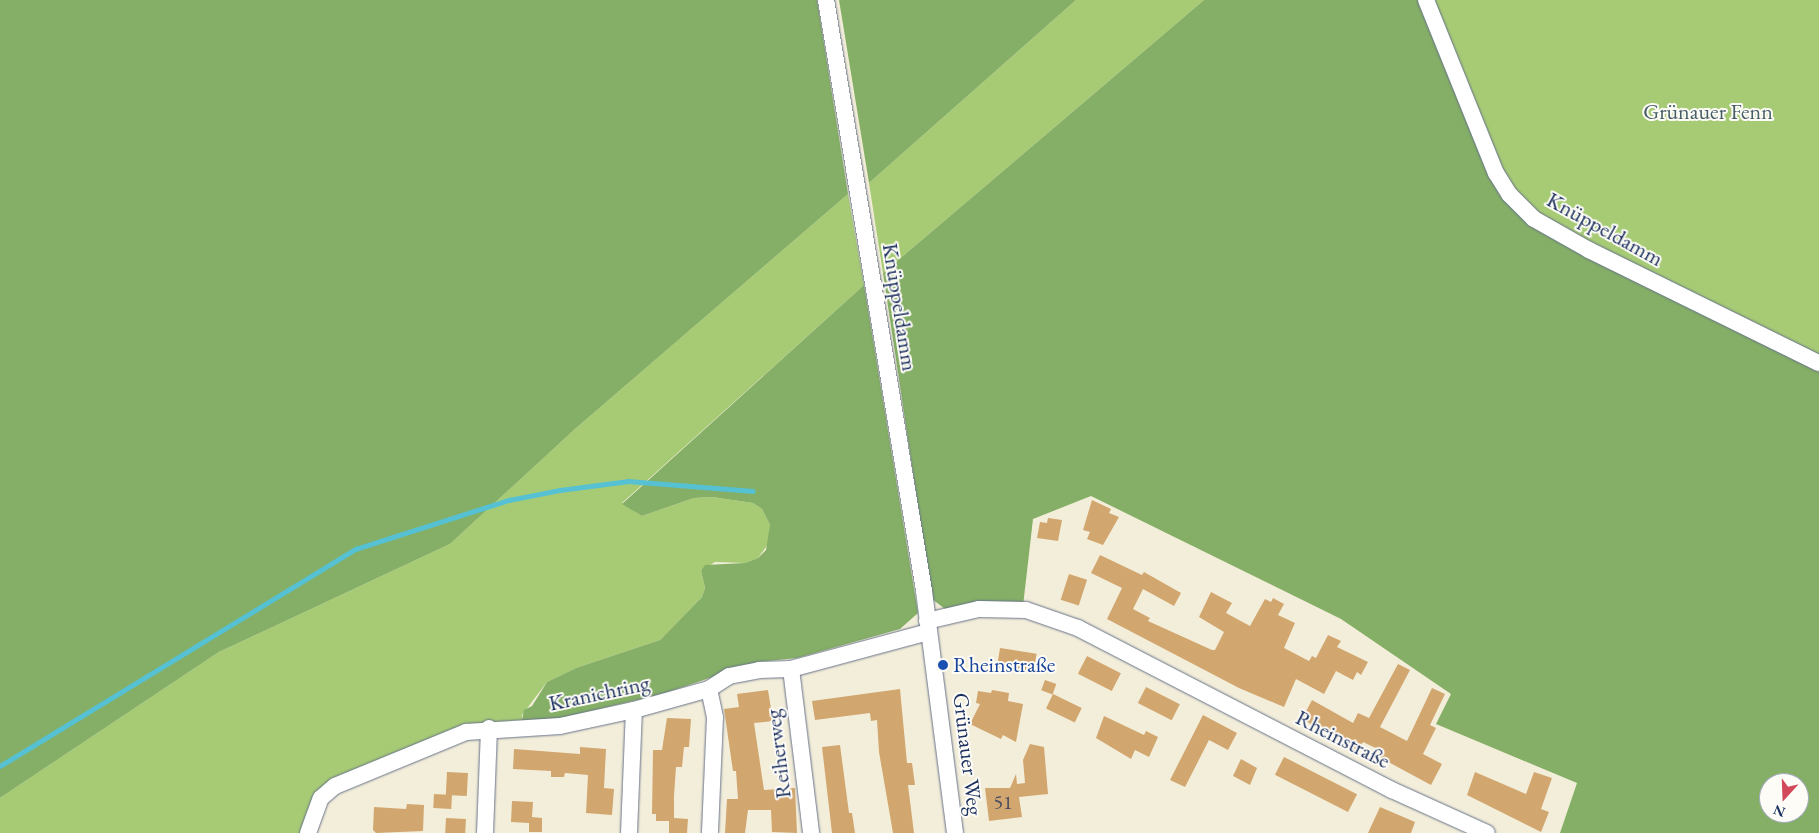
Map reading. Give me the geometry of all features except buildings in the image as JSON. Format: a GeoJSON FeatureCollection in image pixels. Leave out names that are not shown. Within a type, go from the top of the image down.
{"type":"FeatureCollection","features":[{"type":"Feature","properties":{"kind":"street","name":"Knüppeldamm"},"geometry":{"type":"LineString","coordinates":[[826,0],[928,626]]}},
{"type":"Feature","properties":{"kind":"street","name":"Knüppeldamm"},"geometry":{"type":"LineString","coordinates":[[1426,0],[1496,173],[1509,194],[1534,219],[1588,250],[1819,363]]}},
{"type":"Feature","properties":{"kind":"street","name":"Rheinstraße"},"geometry":{"type":"LineString","coordinates":[[928,626],[979,609],[1026,610],[1078,628],[1392,790],[1487,833]]}},
{"type":"Feature","properties":{"kind":"street","name":"Kranichring"},"geometry":{"type":"LineString","coordinates":[[308,833],[321,798],[335,786],[466,732],[489,728],[545,728],[634,710],[709,689],[729,676],[759,670],[791,669],[928,626]]}},
{"type":"Feature","properties":{"kind":"street","name":"Grünauer Weg"},"geometry":{"type":"LineString","coordinates":[[928,626],[955,833]]}},
{"type":"Feature","properties":{"kind":"street","name":"Reiherweg"},"geometry":{"type":"LineString","coordinates":[[791,669],[811,833]]}},
{"type":"Feature","properties":{"kind":"street"},"geometry":{"type":"LineString","coordinates":[[709,689],[715,717],[710,833]]}},
{"type":"Feature","properties":{"kind":"street"},"geometry":{"type":"LineString","coordinates":[[629,833],[634,710]]}},
{"type":"Feature","properties":{"kind":"street"},"geometry":{"type":"LineString","coordinates":[[485,833],[489,728]]}},
{"type":"Feature","properties":{"kind":"green space"},"geometry":{"type":"Polygon","coordinates":[[[0,0],[817,0],[848,194],[575,429],[450,544],[219,652],[0,798],[0,0]]]}},
{"type":"Feature","properties":{"kind":"green space"},"geometry":{"type":"Polygon","coordinates":[[[839,0],[1076,0],[869,183],[839,0]]]}},
{"type":"Feature","properties":{"kind":"green space"},"geometry":{"type":"Polygon","coordinates":[[[1076,0],[1204,0],[883,273],[869,183],[1076,0]]]}},
{"type":"Feature","properties":{"kind":"green space"},"geometry":{"type":"Polygon","coordinates":[[[1204,0],[1421,0],[1507,201],[1819,371],[1819,833],[1560,833],[1577,783],[1436,724],[1451,694],[1341,619],[1091,496],[1033,519],[1023,606],[945,609],[932,599],[883,273],[1204,0]]]}},
{"type":"Feature","properties":{"kind":"green space","name":"Grünauer Fenn"},"geometry":{"type":"Polygon","coordinates":[[[1434,0],[1819,0],[1819,355],[1596,245],[1537,212],[1514,192],[1501,169],[1434,0]]]}},
{"type":"Feature","properties":{"kind":"green space"},"geometry":{"type":"Polygon","coordinates":[[[848,194],[864,285],[622,503],[642,516],[694,498],[712,497],[753,503],[762,509],[770,525],[769,543],[758,558],[745,563],[715,562],[701,571],[705,588],[702,597],[660,640],[576,668],[547,682],[522,715],[522,720],[467,724],[316,795],[300,833],[0,833],[0,798],[219,652],[450,544],[575,429],[848,194]]]}},
{"type":"Feature","properties":{"kind":"green space"},"geometry":{"type":"Polygon","coordinates":[[[864,285],[918,613],[900,629],[797,658],[757,662],[662,694],[557,719],[522,720],[524,710],[532,706],[547,682],[576,668],[660,640],[702,597],[705,588],[701,571],[705,565],[745,563],[758,558],[766,550],[770,525],[762,509],[753,503],[712,497],[694,498],[642,516],[622,504],[864,285]]]}},
{"type":"Feature","properties":{"kind":"waterway"},"geometry":{"type":"LineString","coordinates":[[0,766],[356,549],[509,500],[560,490],[628,481],[753,491]]}},
{"type":"Feature","properties":{"kind":"place","name":"Rheinstraße"},"geometry":{"type":"Point","coordinates":[943,665]}}]}
